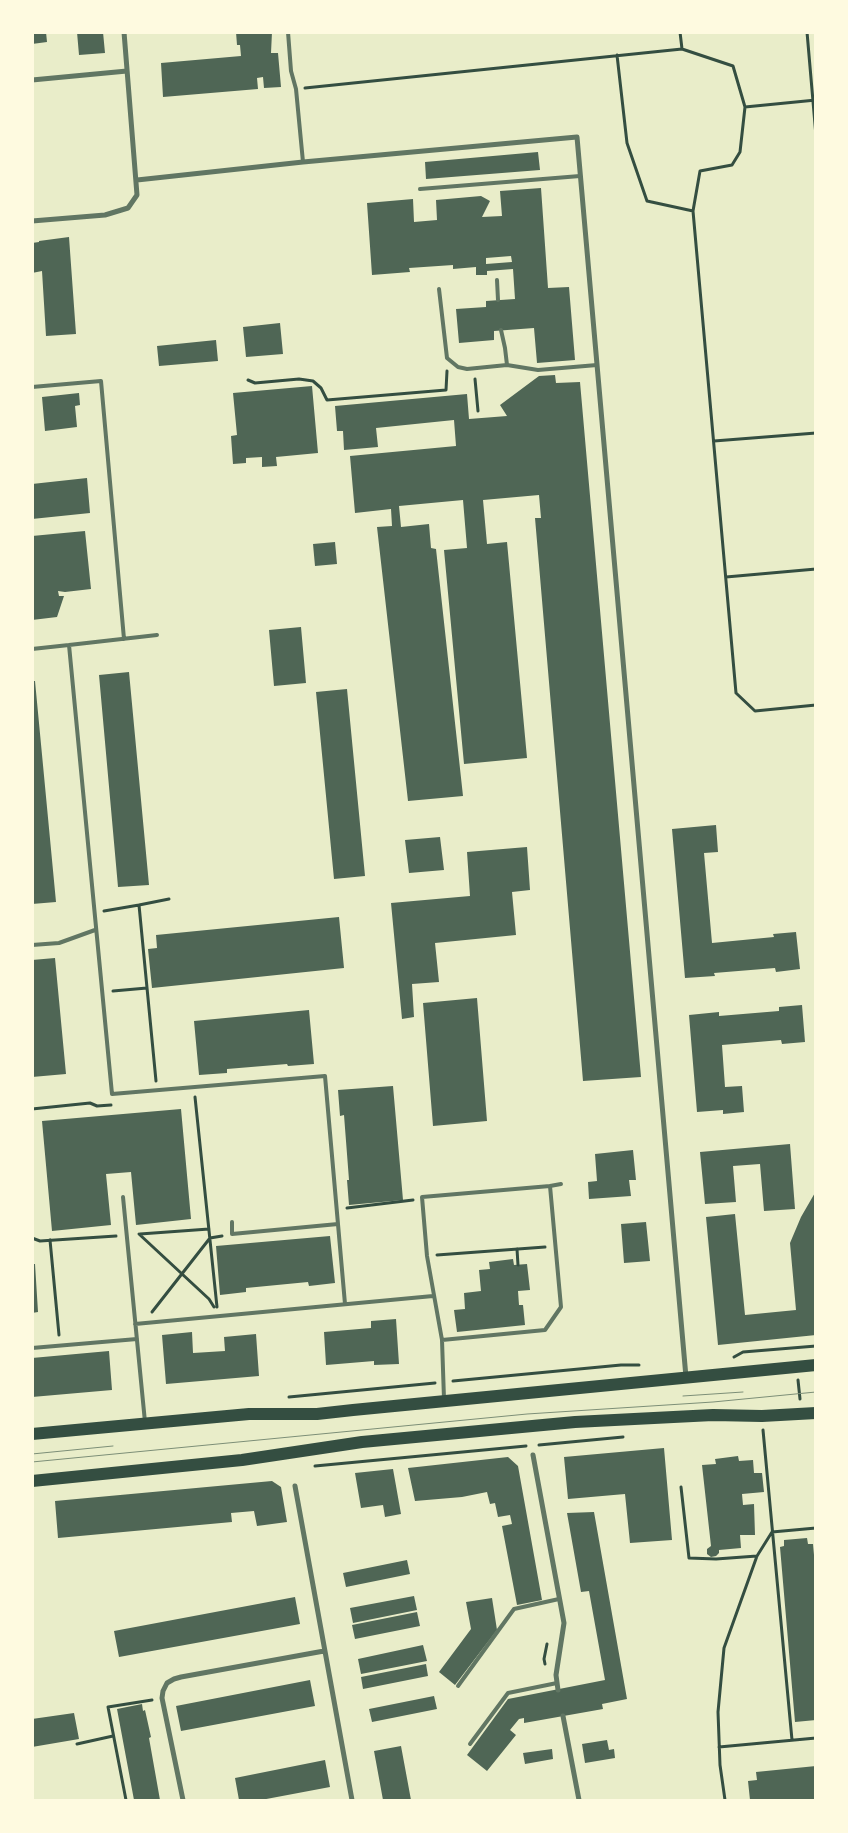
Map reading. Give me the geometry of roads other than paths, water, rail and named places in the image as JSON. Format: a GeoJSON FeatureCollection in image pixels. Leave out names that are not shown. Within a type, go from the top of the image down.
{"type":"FeatureCollection","features":[{"type":"Feature","properties":{"kind":"main road"},"geometry":{"type":"LineString","coordinates":[[32,1434],[249,1414],[316,1414],[816,1365]]}},
{"type":"Feature","properties":{"kind":"main road"},"geometry":{"type":"LineString","coordinates":[[32,1481],[242,1460],[362,1442],[575,1422],[713,1415],[762,1416],[816,1413]]}},
{"type":"Feature","properties":{"kind":"street"},"geometry":{"type":"LineString","coordinates":[[32,222],[105,216],[128,208],[137,195],[124,32]]}},
{"type":"Feature","properties":{"kind":"street"},"geometry":{"type":"LineString","coordinates":[[32,80],[127,71]]}},
{"type":"Feature","properties":{"kind":"street"},"geometry":{"type":"LineString","coordinates":[[137,180],[303,162],[577,137],[686,1378]]}},
{"type":"Feature","properties":{"kind":"street"},"geometry":{"type":"LineString","coordinates":[[533,1454],[564,1623],[556,1675],[558,1690]]}},
{"type":"Feature","properties":{"kind":"street"},"geometry":{"type":"LineString","coordinates":[[295,1486],[352,1800]]}},
{"type":"Feature","properties":{"kind":"street"},"geometry":{"type":"LineString","coordinates":[[183,1800],[162,1698],[167,1683],[174,1679],[324,1651]]}},
{"type":"Feature","properties":{"kind":"street"},"geometry":{"type":"LineString","coordinates":[[563,1716],[579,1800]]}},
{"type":"Feature","properties":{"kind":"lane"},"geometry":{"type":"LineString","coordinates":[[288,32],[303,162]]}},
{"type":"Feature","properties":{"kind":"lane"},"geometry":{"type":"LineString","coordinates":[[420,189],[580,176]]}},
{"type":"Feature","properties":{"kind":"lane"},"geometry":{"type":"LineString","coordinates":[[497,280],[498,300]]}},
{"type":"Feature","properties":{"kind":"lane"},"geometry":{"type":"LineString","coordinates":[[439,289],[447,358],[458,367],[467,369],[507,365],[538,370],[597,365]]}},
{"type":"Feature","properties":{"kind":"lane"},"geometry":{"type":"LineString","coordinates":[[501,330],[507,365]]}},
{"type":"Feature","properties":{"kind":"lane"},"geometry":{"type":"LineString","coordinates":[[32,387],[101,381],[124,639]]}},
{"type":"Feature","properties":{"kind":"lane"},"geometry":{"type":"LineString","coordinates":[[32,649],[157,635]]}},
{"type":"Feature","properties":{"kind":"lane"},"geometry":{"type":"LineString","coordinates":[[69,645],[112,1094],[325,1076],[345,1304]]}},
{"type":"Feature","properties":{"kind":"lane"},"geometry":{"type":"LineString","coordinates":[[32,945],[59,943],[96,930]]}},
{"type":"Feature","properties":{"kind":"lane"},"geometry":{"type":"LineString","coordinates":[[444,1401],[442,1340],[427,1256],[422,1197],[561,1184]]}},
{"type":"Feature","properties":{"kind":"lane"},"geometry":{"type":"LineString","coordinates":[[442,1340],[545,1330],[561,1307],[550,1186]]}},
{"type":"Feature","properties":{"kind":"lane"},"geometry":{"type":"LineString","coordinates":[[123,1197],[145,1423]]}},
{"type":"Feature","properties":{"kind":"lane"},"geometry":{"type":"LineString","coordinates":[[232,1222],[232,1234],[338,1224]]}},
{"type":"Feature","properties":{"kind":"lane"},"geometry":{"type":"LineString","coordinates":[[135,1324],[433,1296]]}},
{"type":"Feature","properties":{"kind":"lane"},"geometry":{"type":"LineString","coordinates":[[32,1348],[137,1339]]}},
{"type":"Feature","properties":{"kind":"lane"},"geometry":{"type":"LineString","coordinates":[[458,1686],[514,1608],[559,1599]]}},
{"type":"Feature","properties":{"kind":"lane"},"geometry":{"type":"LineString","coordinates":[[470,1744],[508,1693],[557,1683]]}},
{"type":"Feature","properties":{"kind":"tram line"},"geometry":{"type":"LineString","coordinates":[[683,1396],[743,1392]]}},
{"type":"Feature","properties":{"kind":"tram line"},"geometry":{"type":"LineString","coordinates":[[32,1462],[527,1414],[713,1402],[816,1392]]}},
{"type":"Feature","properties":{"kind":"tram line"},"geometry":{"type":"LineString","coordinates":[[32,1454],[113,1446]]}}]}
